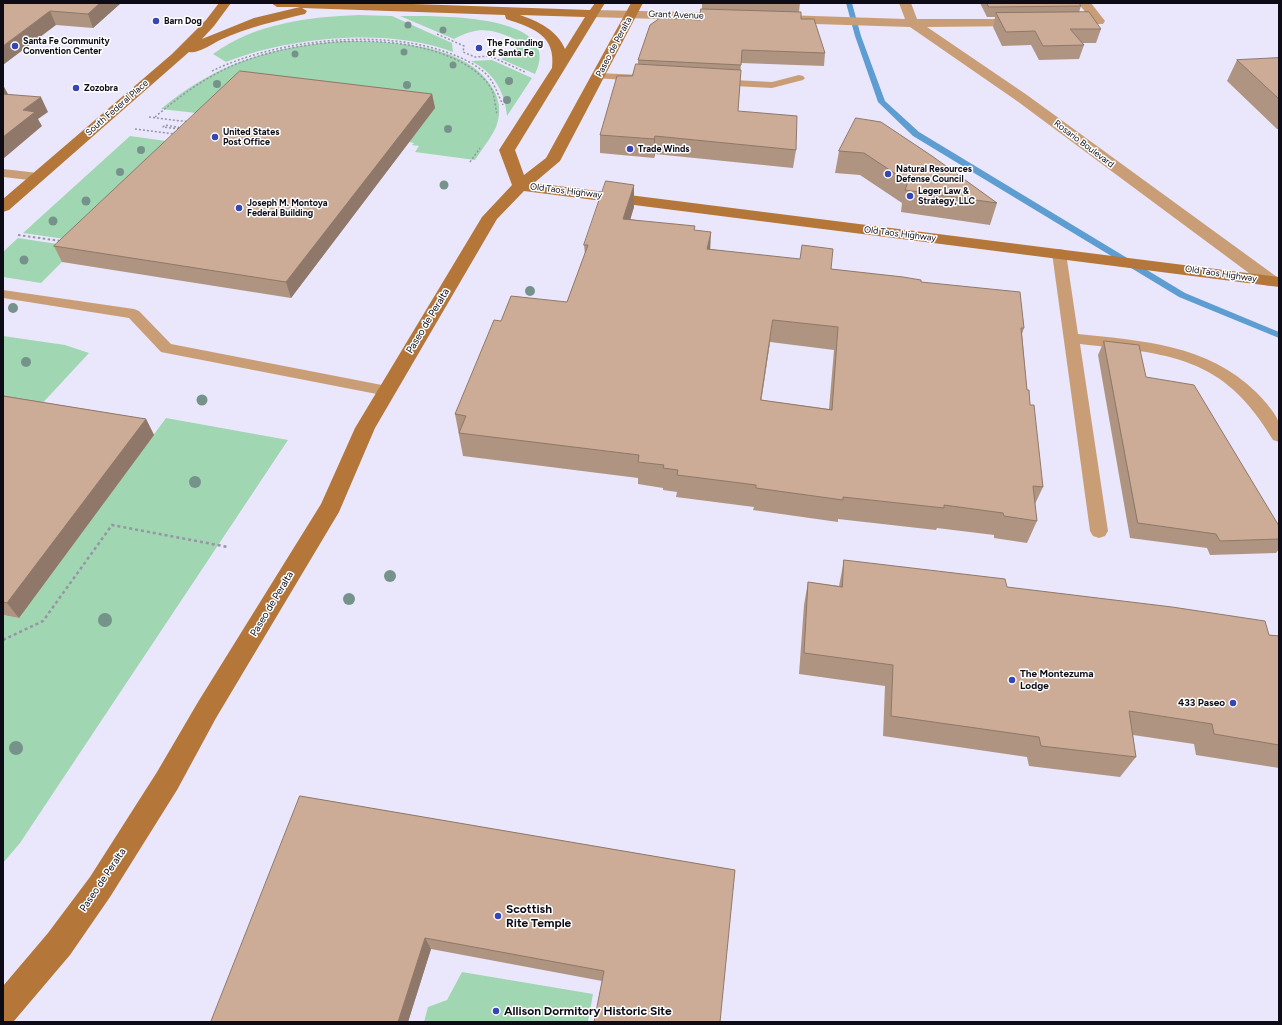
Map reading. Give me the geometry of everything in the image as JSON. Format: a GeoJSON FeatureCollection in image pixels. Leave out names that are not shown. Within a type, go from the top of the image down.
{"type":"FeatureCollection","features":[{"type":"Feature","properties":{"kind":"street","name":"South Federal Place"},"geometry":{"type":"LineString","coordinates":[[3,207],[177,57],[205,28],[225,3]]}},
{"type":"Feature","properties":{"kind":"street","name":"Grant Avenue"},"geometry":{"type":"LineString","coordinates":[[277,3],[492,10],[634,8],[739,17]]}},
{"type":"Feature","properties":{"kind":"street"},"geometry":{"type":"LineString","coordinates":[[905,3],[905,22]]}},
{"type":"Feature","properties":{"kind":"street"},"geometry":{"type":"LineString","coordinates":[[1083,21],[1099,21],[1084,3]]}},
{"type":"Feature","properties":{"kind":"street"},"geometry":{"type":"LineString","coordinates":[[177,57],[213,38],[251,23],[295,12],[349,6]]}},
{"type":"Feature","properties":{"kind":"street"},"geometry":{"type":"LineString","coordinates":[[520,186],[507,150],[598,8]]}},
{"type":"Feature","properties":{"kind":"street","name":"Paseo de Peralta"},"geometry":{"type":"LineString","coordinates":[[3,1010],[59,944],[100,887],[167,781],[207,710],[331,506],[365,428],[490,217],[520,186],[552,161],[634,8]]}},
{"type":"Feature","properties":{"kind":"street"},"geometry":{"type":"LineString","coordinates":[[492,10],[535,25],[550,37],[560,54],[558,69]]}},
{"type":"Feature","properties":{"kind":"street"},"geometry":{"type":"LineString","coordinates":[[770,18],[905,22],[1036,22]]}},
{"type":"Feature","properties":{"kind":"street","name":"Rosario Boulevard"},"geometry":{"type":"LineString","coordinates":[[905,22],[1022,98],[1275,282]]}},
{"type":"Feature","properties":{"kind":"street","name":"Old Taos Highway"},"geometry":{"type":"LineString","coordinates":[[520,186],[1194,270],[1275,282]]}},
{"type":"Feature","properties":{"kind":"lane"},"geometry":{"type":"LineString","coordinates":[[598,76],[655,79]]}},
{"type":"Feature","properties":{"kind":"lane"},"geometry":{"type":"LineString","coordinates":[[702,82],[772,85],[799,78]]}},
{"type":"Feature","properties":{"kind":"lane"},"geometry":{"type":"LineString","coordinates":[[3,173],[38,177]]}},
{"type":"Feature","properties":{"kind":"lane"},"geometry":{"type":"LineString","coordinates":[[1065,254],[1071,338],[1099,531]]}},
{"type":"Feature","properties":{"kind":"lane"},"geometry":{"type":"LineString","coordinates":[[3,294],[134,314],[166,348],[387,391]]}},
{"type":"Feature","properties":{"kind":"lane"},"geometry":{"type":"LineString","coordinates":[[1071,338],[1169,350],[1204,362],[1240,385],[1255,400],[1279,436]]}},
{"type":"Feature","properties":{"kind":"path"},"geometry":{"type":"LineString","coordinates":[[435,34],[464,46],[463,52],[475,57],[490,56],[530,74]]}},
{"type":"Feature","properties":{"kind":"path"},"geometry":{"type":"LineString","coordinates":[[212,71],[251,55],[275,49],[342,40],[380,40],[423,45],[450,53],[474,64],[491,78],[500,95],[503,111]]}},
{"type":"Feature","properties":{"kind":"path"},"geometry":{"type":"LineString","coordinates":[[155,117],[181,94],[218,72],[235,64],[283,50],[322,44],[350,42],[384,43],[421,48],[466,64],[475,70],[490,86],[497,104],[497,116]]}},
{"type":"Feature","properties":{"kind":"path"},"geometry":{"type":"LineString","coordinates":[[461,58],[469,54]]}},
{"type":"Feature","properties":{"kind":"path"},"geometry":{"type":"LineString","coordinates":[[149,117],[192,122]]}},
{"type":"Feature","properties":{"kind":"path"},"geometry":{"type":"LineString","coordinates":[[174,134],[179,129],[163,127],[165,125],[188,129]]}},
{"type":"Feature","properties":{"kind":"path"},"geometry":{"type":"LineString","coordinates":[[135,129],[181,135]]}},
{"type":"Feature","properties":{"kind":"path"},"geometry":{"type":"LineString","coordinates":[[470,162],[482,145]]}},
{"type":"Feature","properties":{"kind":"path"},"geometry":{"type":"LineString","coordinates":[[18,235],[63,241]]}},
{"type":"Feature","properties":{"kind":"path"},"geometry":{"type":"LineString","coordinates":[[3,640],[44,621],[112,526],[228,547]]}},
{"type":"Feature","properties":{"kind":"green space"},"geometry":{"type":"Polygon","coordinates":[[[359,15],[392,16],[452,43],[453,52],[427,44],[399,40],[339,38],[279,46],[251,53],[226,62],[213,54],[247,35],[283,24],[302,20],[359,15]]]}},
{"type":"Feature","properties":{"kind":"green space"},"geometry":{"type":"Polygon","coordinates":[[[400,16],[465,18],[515,28],[532,39],[540,54],[535,74],[501,59],[516,50],[515,39],[484,30],[471,32],[454,39],[400,16]]]}},
{"type":"Feature","properties":{"kind":"green space"},"geometry":{"type":"Polygon","coordinates":[[[343,41],[382,42],[426,48],[447,54],[465,62],[481,74],[495,93],[499,112],[498,122],[494,131],[475,160],[415,152],[419,146],[412,145],[414,143],[409,142],[434,108],[214,115],[161,109],[182,93],[203,80],[246,60],[293,47],[343,41]]]}},
{"type":"Feature","properties":{"kind":"green space"},"geometry":{"type":"Polygon","coordinates":[[[492,60],[532,78],[507,116],[504,98],[496,83],[486,71],[471,61],[492,60]]]}},
{"type":"Feature","properties":{"kind":"green space"},"geometry":{"type":"Polygon","coordinates":[[[130,136],[180,143],[65,239],[23,233],[130,136]]]}},
{"type":"Feature","properties":{"kind":"green space"},"geometry":{"type":"Polygon","coordinates":[[[18,238],[77,247],[41,283],[3,277],[3,252],[18,238]]]}},
{"type":"Feature","properties":{"kind":"green space"},"geometry":{"type":"Polygon","coordinates":[[[3,336],[65,345],[89,353],[38,408],[3,405],[3,336]]]}},
{"type":"Feature","properties":{"kind":"green space"},"geometry":{"type":"Polygon","coordinates":[[[166,418],[288,440],[20,843],[3,863],[3,615],[19,618],[166,418]]]}},
{"type":"Feature","properties":{"kind":"green space"},"geometry":{"type":"Polygon","coordinates":[[[462,972],[593,994],[588,1022],[424,1022],[428,1007],[447,1000],[462,972]]]}},
{"type":"Feature","properties":{"kind":"building"},"geometry":{"type":"Polygon","coordinates":[[[3,3],[100,3],[88,14],[50,11],[3,46],[3,3]]]}},
{"type":"Feature","properties":{"kind":"building"},"geometry":{"type":"Polygon","coordinates":[[[987,3],[1079,3],[1081,6],[989,7],[987,3]]]}},
{"type":"Feature","properties":{"kind":"building"},"geometry":{"type":"Polygon","coordinates":[[[701,9],[801,12],[801,19],[814,19],[825,53],[742,50],[741,65],[638,60],[650,25],[660,18],[700,20],[701,9]]]}},
{"type":"Feature","properties":{"kind":"building"},"geometry":{"type":"Polygon","coordinates":[[[1089,12],[1101,29],[1070,29],[1084,45],[1043,46],[1035,31],[1006,32],[996,13],[1089,12]]]}},
{"type":"Feature","properties":{"kind":"building"},"geometry":{"type":"Polygon","coordinates":[[[1279,58],[1279,99],[1237,60],[1279,58]]]}},
{"type":"Feature","properties":{"kind":"building"},"geometry":{"type":"Polygon","coordinates":[[[636,64],[741,70],[738,111],[797,116],[796,150],[655,136],[654,139],[600,135],[617,76],[632,76],[636,64]]]}},
{"type":"Feature","properties":{"kind":"building","name":"Joseph M. Montoya Federal Building"},"geometry":{"type":"Polygon","coordinates":[[[240,71],[432,94],[286,282],[54,246],[240,71]]]}},
{"type":"Feature","properties":{"kind":"building"},"geometry":{"type":"Polygon","coordinates":[[[3,94],[41,97],[23,110],[35,112],[3,137],[3,94]]]}},
{"type":"Feature","properties":{"kind":"building"},"geometry":{"type":"Polygon","coordinates":[[[856,118],[881,122],[932,156],[997,203],[905,190],[908,182],[864,153],[839,151],[856,118]]]}},
{"type":"Feature","properties":{"kind":"building"},"geometry":{"type":"Polygon","coordinates":[[[606,181],[634,185],[623,219],[695,226],[694,230],[711,232],[707,249],[800,259],[802,245],[833,249],[831,269],[903,277],[921,280],[921,282],[1020,292],[1024,328],[1021,328],[1027,390],[1029,390],[1030,405],[1034,405],[1043,487],[1033,486],[1037,521],[1004,516],[1003,513],[944,505],[944,508],[843,497],[843,500],[756,488],[756,485],[677,475],[678,470],[663,468],[664,465],[638,462],[639,455],[459,433],[466,416],[455,414],[494,320],[501,321],[511,296],[567,302],[588,245],[584,245],[606,181]],[[773,320],[761,400],[832,410],[838,327],[773,320]]]}},
{"type":"Feature","properties":{"kind":"building"},"geometry":{"type":"Polygon","coordinates":[[[1104,341],[1139,345],[1146,377],[1194,385],[1279,526],[1279,539],[1220,541],[1216,534],[1138,523],[1104,341]]]}},
{"type":"Feature","properties":{"kind":"building"},"geometry":{"type":"Polygon","coordinates":[[[3,396],[146,419],[7,603],[3,602],[3,396]]]}},
{"type":"Feature","properties":{"kind":"building","name":"The Montezuma Lodge"},"geometry":{"type":"Polygon","coordinates":[[[844,560],[1005,579],[1007,587],[1172,607],[1265,621],[1269,635],[1279,636],[1279,745],[1214,734],[1212,724],[1129,711],[1136,757],[1041,746],[1039,737],[891,716],[893,665],[804,653],[808,582],[842,587],[844,560]]]}},
{"type":"Feature","properties":{"kind":"building","name":"Scottish Rite Temple"},"geometry":{"type":"Polygon","coordinates":[[[300,796],[735,870],[720,1022],[594,1022],[604,971],[425,938],[398,1022],[211,1022],[300,796]]]}},
{"type":"Feature","properties":{"kind":"waterway"},"geometry":{"type":"LineString","coordinates":[[849,3],[858,36],[882,102],[916,134],[1182,295],[1279,335]]}},
{"type":"Feature","properties":{"kind":"place","name":"Barn Dog"},"geometry":{"type":"Point","coordinates":[156,21]}},
{"type":"Feature","properties":{"kind":"place","name":"Santa Fe Community Convention Center"},"geometry":{"type":"Point","coordinates":[15,46]}},
{"type":"Feature","properties":{"kind":"place","name":"The Founding of Santa Fe"},"geometry":{"type":"Point","coordinates":[479,48]}},
{"type":"Feature","properties":{"kind":"place","name":"Zozobra"},"geometry":{"type":"Point","coordinates":[76,88]}},
{"type":"Feature","properties":{"kind":"place","name":"United States Post Office"},"geometry":{"type":"Point","coordinates":[215,137]}},
{"type":"Feature","properties":{"kind":"place","name":"Trade Winds"},"geometry":{"type":"Point","coordinates":[630,149]}},
{"type":"Feature","properties":{"kind":"place","name":"Natural Resources Defense Council"},"geometry":{"type":"Point","coordinates":[888,174]}},
{"type":"Feature","properties":{"kind":"place","name":"Leger Law & Strategy, LLC"},"geometry":{"type":"Point","coordinates":[910,196]}},
{"type":"Feature","properties":{"kind":"place","name":"Joseph M. Montoya Federal Building"},"geometry":{"type":"Point","coordinates":[239,208]}},
{"type":"Feature","properties":{"kind":"place","name":"The Montezuma Lodge"},"geometry":{"type":"Point","coordinates":[1012,680]}},
{"type":"Feature","properties":{"kind":"place","name":"433 Paseo"},"geometry":{"type":"Point","coordinates":[1233,703]}},
{"type":"Feature","properties":{"kind":"place","name":"Scottish Rite Temple"},"geometry":{"type":"Point","coordinates":[498,916]}},
{"type":"Feature","properties":{"kind":"place","name":"Allison Dormitory Historic Site"},"geometry":{"type":"Point","coordinates":[496,1011]}}]}
